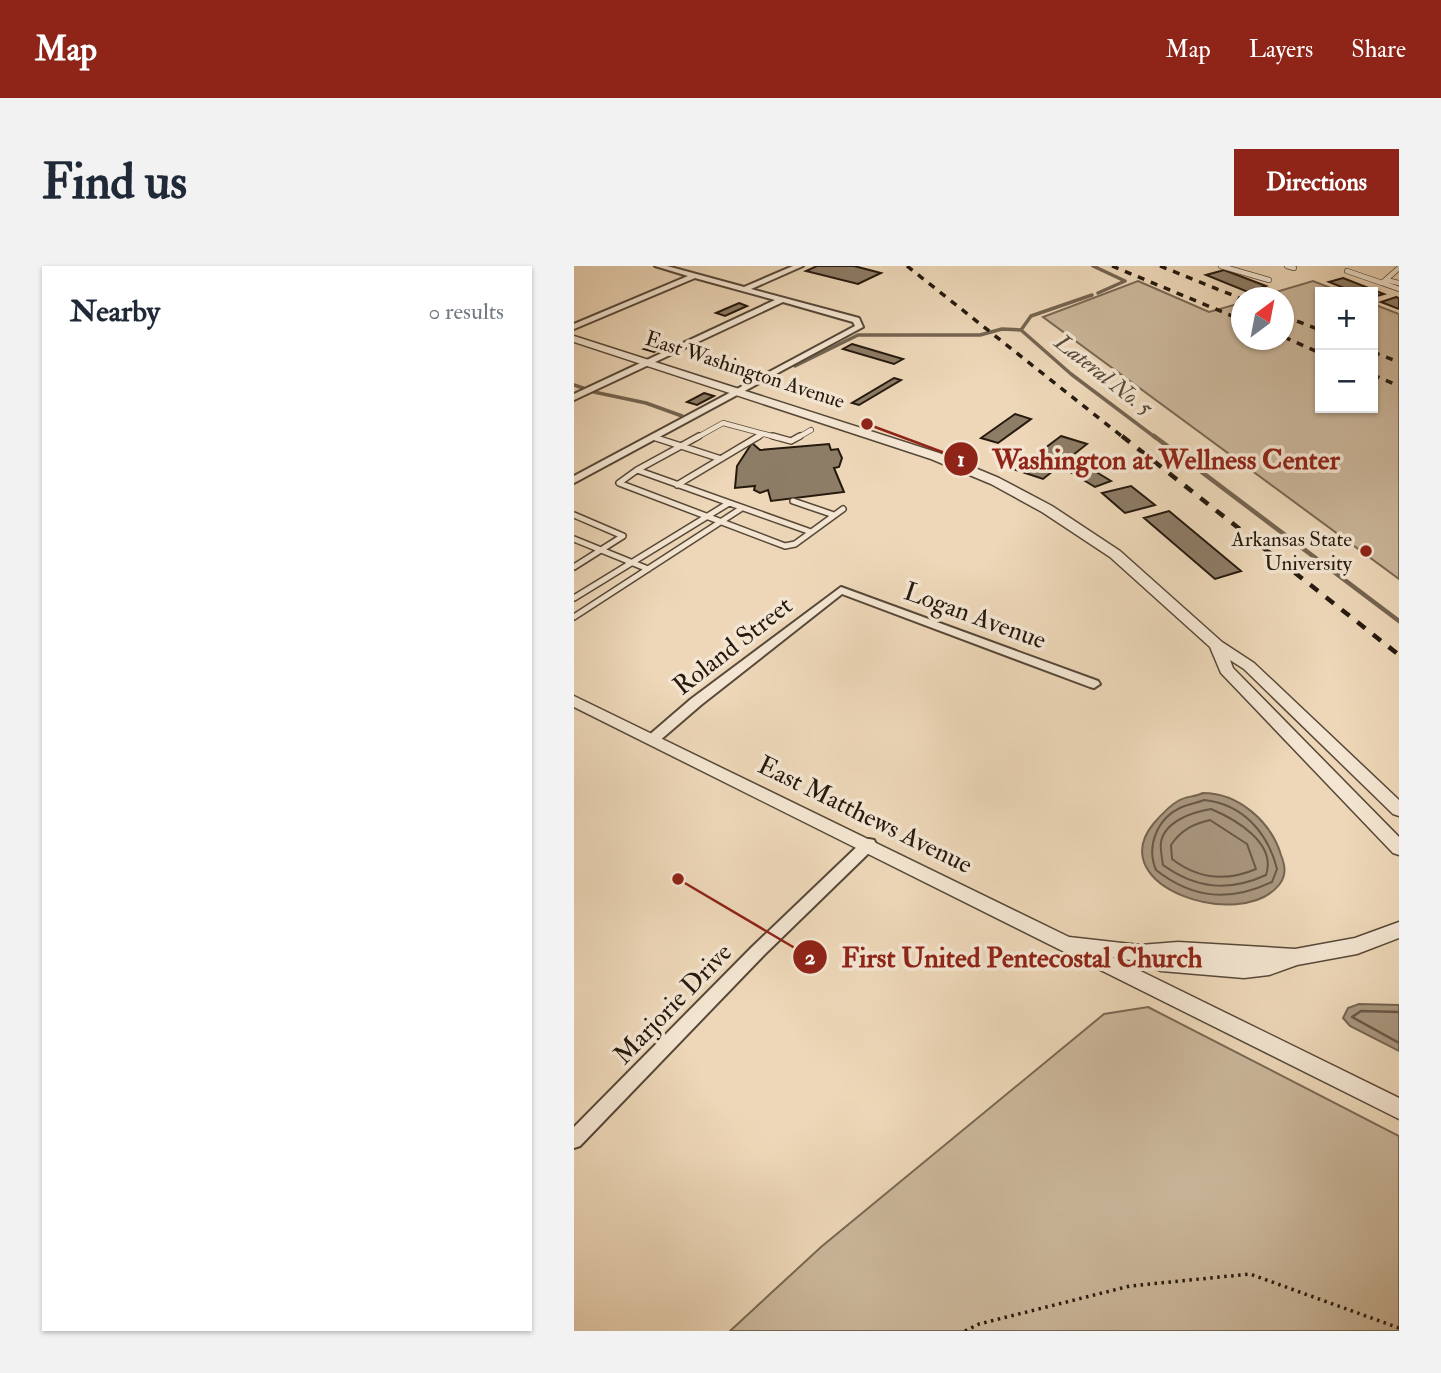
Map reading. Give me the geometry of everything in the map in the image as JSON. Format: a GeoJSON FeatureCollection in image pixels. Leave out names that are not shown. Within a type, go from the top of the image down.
{"type":"FeatureCollection","features":[{"type":"Feature","properties":{"kind":"street"},"geometry":{"type":"LineString","coordinates":[[574,480],[858,328],[859,323],[783,299],[659,266]]}},
{"type":"Feature","properties":{"kind":"street"},"geometry":{"type":"LineString","coordinates":[[745,289],[799,266]]}},
{"type":"Feature","properties":{"kind":"street"},"geometry":{"type":"LineString","coordinates":[[574,327],[694,276]]}},
{"type":"Feature","properties":{"kind":"street"},"geometry":{"type":"LineString","coordinates":[[574,397],[783,299]]}},
{"type":"Feature","properties":{"kind":"street","name":"East Washington Avenue"},"geometry":{"type":"LineString","coordinates":[[574,339],[935,456],[1019,493],[1115,554],[1217,645],[1249,666],[1399,810]]}},
{"type":"Feature","properties":{"kind":"street","name":"Logan Avenue"},"geometry":{"type":"LineString","coordinates":[[841,590],[1094,684]]}},
{"type":"Feature","properties":{"kind":"street","name":"Roland Street"},"geometry":{"type":"LineString","coordinates":[[653,739],[696,702],[841,590]]}},
{"type":"Feature","properties":{"kind":"street","name":"East Washington Avenue"},"geometry":{"type":"LineString","coordinates":[[1217,645],[1226,670],[1399,848]]}},
{"type":"Feature","properties":{"kind":"street","name":"East Matthews Avenue"},"geometry":{"type":"LineString","coordinates":[[574,701],[869,844],[1066,944],[1140,953],[1161,963],[1218,970],[1269,967],[1294,957],[1357,946],[1398,931]]}},
{"type":"Feature","properties":{"kind":"street","name":"Marjorie Drive"},"geometry":{"type":"LineString","coordinates":[[574,1140],[758,951],[869,844]]}},
{"type":"Feature","properties":{"kind":"street"},"geometry":{"type":"LineString","coordinates":[[1066,944],[1399,1110]]}},
{"type":"Feature","properties":{"kind":"lane"},"geometry":{"type":"LineString","coordinates":[[1221,266],[1269,280]]}},
{"type":"Feature","properties":{"kind":"lane"},"geometry":{"type":"LineString","coordinates":[[1287,266],[1294,268]]}},
{"type":"Feature","properties":{"kind":"lane"},"geometry":{"type":"LineString","coordinates":[[1384,282],[1399,268]]}},
{"type":"Feature","properties":{"kind":"lane"},"geometry":{"type":"LineString","coordinates":[[1347,271],[1399,289]]}},
{"type":"Feature","properties":{"kind":"lane"},"geometry":{"type":"LineString","coordinates":[[1384,282],[1399,283]]}},
{"type":"Feature","properties":{"kind":"lane"},"geometry":{"type":"LineString","coordinates":[[811,430],[791,441],[723,423],[637,470],[619,483],[785,546],[794,544],[843,509]]}},
{"type":"Feature","properties":{"kind":"lane"},"geometry":{"type":"LineString","coordinates":[[677,485],[763,434]]}},
{"type":"Feature","properties":{"kind":"lane"},"geometry":{"type":"LineString","coordinates":[[653,437],[721,459]]}},
{"type":"Feature","properties":{"kind":"lane"},"geometry":{"type":"LineString","coordinates":[[637,470],[811,533]]}},
{"type":"Feature","properties":{"kind":"lane"},"geometry":{"type":"LineString","coordinates":[[793,501],[834,515]]}},
{"type":"Feature","properties":{"kind":"lane"},"geometry":{"type":"LineString","coordinates":[[574,598],[729,503]]}},
{"type":"Feature","properties":{"kind":"lane"},"geometry":{"type":"LineString","coordinates":[[574,617],[743,508]]}},
{"type":"Feature","properties":{"kind":"lane"},"geometry":{"type":"LineString","coordinates":[[574,516],[622,534],[574,567]]}},
{"type":"Feature","properties":{"kind":"lane"},"geometry":{"type":"LineString","coordinates":[[574,539],[648,569]]}},
{"type":"Feature","properties":{"kind":"lane"},"geometry":{"type":"LineString","coordinates":[[660,546],[675,551]]}},
{"type":"Feature","properties":{"kind":"path"},"geometry":{"type":"LineString","coordinates":[[965,1331],[979,1324],[1130,1286],[1250,1275],[1399,1328]]}},
{"type":"Feature","properties":{"kind":"shaded area"},"geometry":{"type":"Polygon","coordinates":[[[1138,281],[1209,312],[1231,306],[1231,350],[1294,350],[1293,287],[1313,281],[1328,287],[1315,287],[1315,413],[1378,413],[1378,306],[1399,314],[1399,579],[1043,317],[1138,281]]]}},
{"type":"Feature","properties":{"kind":"shaded area"},"geometry":{"type":"Polygon","coordinates":[[[1148,1007],[1399,1136],[1399,1331],[730,1331],[821,1247],[1104,1014],[1148,1007]]]}},
{"type":"Feature","properties":{"kind":"water"},"geometry":{"type":"Polygon","coordinates":[[[1203,793],[1216,794],[1241,804],[1270,831],[1283,862],[1283,878],[1279,885],[1261,898],[1236,904],[1209,903],[1182,896],[1160,883],[1146,866],[1143,846],[1154,823],[1178,801],[1203,793]]]}},
{"type":"Feature","properties":{"kind":"water"},"geometry":{"type":"Polygon","coordinates":[[[1359,1004],[1399,1005],[1399,1051],[1350,1026],[1343,1018],[1348,1008],[1359,1004]]]}},
{"type":"Feature","properties":{"kind":"building"},"geometry":{"type":"Polygon","coordinates":[[[817,266],[854,266],[881,273],[858,284],[806,271],[817,266]]]}},
{"type":"Feature","properties":{"kind":"building"},"geometry":{"type":"Polygon","coordinates":[[[1224,270],[1266,286],[1236,287],[1206,275],[1224,270]]]}},
{"type":"Feature","properties":{"kind":"building"},"geometry":{"type":"Polygon","coordinates":[[[1343,278],[1366,287],[1342,287],[1329,282],[1343,278]]]}},
{"type":"Feature","properties":{"kind":"building"},"geometry":{"type":"Polygon","coordinates":[[[1399,298],[1399,309],[1381,302],[1399,298]]]}},
{"type":"Feature","properties":{"kind":"building"},"geometry":{"type":"Polygon","coordinates":[[[739,303],[747,306],[725,316],[716,313],[739,303]]]}},
{"type":"Feature","properties":{"kind":"building"},"geometry":{"type":"Polygon","coordinates":[[[662,341],[672,343],[654,352],[644,349],[662,341]]]}},
{"type":"Feature","properties":{"kind":"building"},"geometry":{"type":"Polygon","coordinates":[[[852,344],[903,359],[894,364],[843,349],[852,344]]]}},
{"type":"Feature","properties":{"kind":"building"},"geometry":{"type":"Polygon","coordinates":[[[894,378],[901,380],[859,405],[852,403],[894,378]]]}},
{"type":"Feature","properties":{"kind":"building"},"geometry":{"type":"Polygon","coordinates":[[[704,393],[714,396],[697,405],[687,402],[704,393]]]}},
{"type":"Feature","properties":{"kind":"building"},"geometry":{"type":"Polygon","coordinates":[[[1015,414],[1031,419],[998,443],[981,438],[1015,414]]]}},
{"type":"Feature","properties":{"kind":"building"},"geometry":{"type":"Polygon","coordinates":[[[1061,436],[1087,444],[1043,479],[1016,470],[1061,436]]]}},
{"type":"Feature","properties":{"kind":"building"},"geometry":{"type":"Polygon","coordinates":[[[752,443],[760,450],[829,444],[831,450],[838,449],[842,458],[839,467],[834,468],[844,492],[771,501],[768,490],[760,493],[754,490],[755,486],[735,488],[737,466],[752,443]]]}},
{"type":"Feature","properties":{"kind":"building"},"geometry":{"type":"Polygon","coordinates":[[[1083,464],[1111,481],[1095,487],[1067,470],[1083,464]]]}},
{"type":"Feature","properties":{"kind":"building"},"geometry":{"type":"Polygon","coordinates":[[[1131,486],[1155,505],[1125,513],[1102,493],[1131,486]]]}},
{"type":"Feature","properties":{"kind":"building"},"geometry":{"type":"Polygon","coordinates":[[[1169,511],[1241,571],[1215,579],[1144,518],[1169,511]]]}},
{"type":"Feature","properties":{"kind":"waterway","name":"Lateral No. 5"},"geometry":{"type":"LineString","coordinates":[[1093,266],[1125,281],[1098,293]]}},
{"type":"Feature","properties":{"kind":"waterway","name":"Lateral No. 5"},"geometry":{"type":"LineString","coordinates":[[1021,330],[1031,316],[1092,295]]}},
{"type":"Feature","properties":{"kind":"waterway"},"geometry":{"type":"LineString","coordinates":[[795,366],[858,335],[980,335],[1002,329],[1021,330]]}},
{"type":"Feature","properties":{"kind":"waterway","name":"Lateral No. 5"},"geometry":{"type":"LineString","coordinates":[[1021,330],[1071,374],[1156,438]]}},
{"type":"Feature","properties":{"kind":"waterway"},"geometry":{"type":"LineString","coordinates":[[574,385],[583,388]]}},
{"type":"Feature","properties":{"kind":"waterway"},"geometry":{"type":"LineString","coordinates":[[594,392],[646,403],[682,416]]}},
{"type":"Feature","properties":{"kind":"waterway","name":"Lateral No. 5"},"geometry":{"type":"LineString","coordinates":[[1154,436],[1399,621]]}},
{"type":"Feature","properties":{"kind":"railway"},"geometry":{"type":"LineString","coordinates":[[907,266],[1124,438]]}},
{"type":"Feature","properties":{"kind":"railway"},"geometry":{"type":"LineString","coordinates":[[1112,266],[1231,315]]}},
{"type":"Feature","properties":{"kind":"railway"},"geometry":{"type":"LineString","coordinates":[[1160,266],[1231,295]]}},
{"type":"Feature","properties":{"kind":"railway"},"geometry":{"type":"LineString","coordinates":[[1294,320],[1315,328]]}},
{"type":"Feature","properties":{"kind":"railway"},"geometry":{"type":"LineString","coordinates":[[1294,341],[1315,351]]}},
{"type":"Feature","properties":{"kind":"railway"},"geometry":{"type":"LineString","coordinates":[[1378,354],[1399,362]]}},
{"type":"Feature","properties":{"kind":"railway"},"geometry":{"type":"LineString","coordinates":[[1378,377],[1399,386]]}},
{"type":"Feature","properties":{"kind":"railway"},"geometry":{"type":"LineString","coordinates":[[1122,436],[1399,655]]}},
{"type":"Feature","properties":{"kind":"place","name":"Washington at Wellness Center"},"geometry":{"type":"Point","coordinates":[867,424]}},
{"type":"Feature","properties":{"kind":"place","name":"Arkansas State University"},"geometry":{"type":"Point","coordinates":[1366,551]}},
{"type":"Feature","properties":{"kind":"place","name":"First United Pentecostal Church"},"geometry":{"type":"Point","coordinates":[678,879]}}]}
